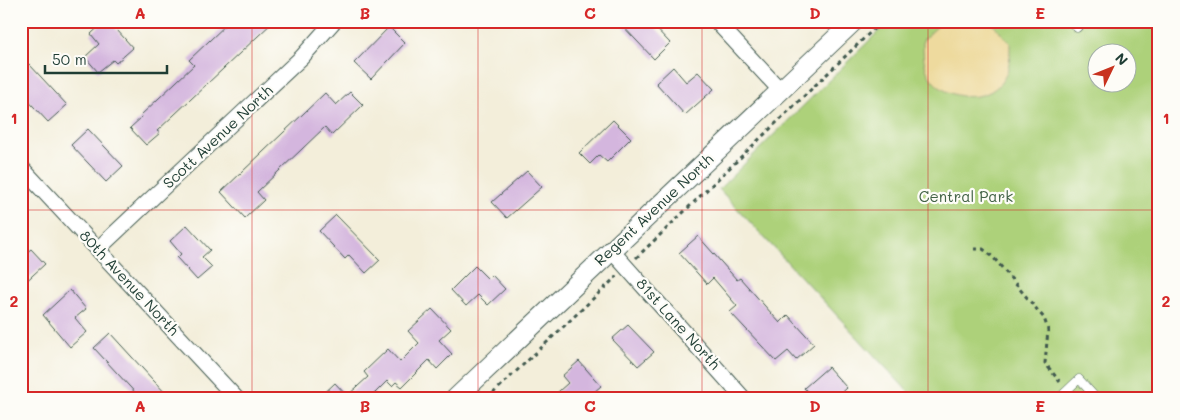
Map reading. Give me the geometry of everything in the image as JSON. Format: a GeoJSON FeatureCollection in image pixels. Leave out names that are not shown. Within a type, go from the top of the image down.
{"type":"FeatureCollection","features":[{"type":"Feature","properties":{"kind":"street","name":"Scott Avenue North"},"geometry":{"type":"LineString","coordinates":[[98,249],[302,57],[334,21]]}},
{"type":"Feature","properties":{"kind":"street"},"geometry":{"type":"LineString","coordinates":[[716,21],[781,91]]}},
{"type":"Feature","properties":{"kind":"street","name":"Regent Avenue North"},"geometry":{"type":"LineString","coordinates":[[455,399],[854,21]]}},
{"type":"Feature","properties":{"kind":"street","name":"80th Avenue North"},"geometry":{"type":"LineString","coordinates":[[24,176],[98,249],[237,399]]}},
{"type":"Feature","properties":{"kind":"street","name":"81st Lane North"},"geometry":{"type":"LineString","coordinates":[[611,250],[744,399]]}},
{"type":"Feature","properties":{"kind":"lane"},"geometry":{"type":"LineString","coordinates":[[1070,21],[1077,28],[1084,21]]}},
{"type":"Feature","properties":{"kind":"lane"},"geometry":{"type":"LineString","coordinates":[[1058,399],[1079,379],[1097,399]]}},
{"type":"Feature","properties":{"kind":"path"},"geometry":{"type":"LineString","coordinates":[[634,261],[882,21]]}},
{"type":"Feature","properties":{"kind":"path"},"geometry":{"type":"LineString","coordinates":[[974,249],[983,249],[993,257],[1044,318],[1048,330],[1045,363],[1068,389]]}},
{"type":"Feature","properties":{"kind":"path"},"geometry":{"type":"LineString","coordinates":[[487,399],[618,275]]}},
{"type":"Feature","properties":{"kind":"green space","name":"Central Park"},"geometry":{"type":"Polygon","coordinates":[[[889,21],[1159,21],[1159,399],[915,399],[719,189],[889,21]]]}},
{"type":"Feature","properties":{"kind":"sand"},"geometry":{"type":"Polygon","coordinates":[[[943,21],[990,21],[1010,43],[1010,58],[1007,71],[1003,80],[996,88],[977,96],[955,95],[945,91],[930,77],[923,54],[923,40],[943,21]]]}},
{"type":"Feature","properties":{"kind":"building"},"geometry":{"type":"Polygon","coordinates":[[[105,21],[109,21],[133,48],[116,63],[113,60],[98,72],[85,57],[99,44],[91,34],[105,21]]]}},
{"type":"Feature","properties":{"kind":"building"},"geometry":{"type":"Polygon","coordinates":[[[230,21],[274,21],[157,131],[160,133],[146,145],[130,128],[142,117],[141,115],[194,65],[189,60],[230,21]]]}},
{"type":"Feature","properties":{"kind":"building"},"geometry":{"type":"Polygon","coordinates":[[[618,21],[649,21],[670,43],[654,59],[618,21]]]}},
{"type":"Feature","properties":{"kind":"building"},"geometry":{"type":"Polygon","coordinates":[[[389,27],[405,43],[371,79],[354,63],[389,27]]]}},
{"type":"Feature","properties":{"kind":"building"},"geometry":{"type":"Polygon","coordinates":[[[29,64],[67,105],[48,122],[21,93],[21,71],[29,64]]]}},
{"type":"Feature","properties":{"kind":"building"},"geometry":{"type":"Polygon","coordinates":[[[673,67],[686,82],[698,72],[714,89],[685,115],[656,83],[673,67]]]}},
{"type":"Feature","properties":{"kind":"building"},"geometry":{"type":"Polygon","coordinates":[[[350,92],[363,105],[332,135],[325,127],[257,192],[264,200],[245,218],[221,192],[325,93],[336,105],[350,92]]]}},
{"type":"Feature","properties":{"kind":"building"},"geometry":{"type":"Polygon","coordinates":[[[613,120],[631,138],[607,162],[599,155],[590,164],[579,153],[613,120]]]}},
{"type":"Feature","properties":{"kind":"building"},"geometry":{"type":"Polygon","coordinates":[[[88,129],[123,166],[106,182],[71,145],[88,129]]]}},
{"type":"Feature","properties":{"kind":"building"},"geometry":{"type":"Polygon","coordinates":[[[527,171],[542,187],[507,218],[492,202],[527,171]]]}},
{"type":"Feature","properties":{"kind":"building"},"geometry":{"type":"Polygon","coordinates":[[[336,215],[380,260],[366,273],[349,255],[345,259],[319,231],[336,215]]]}},
{"type":"Feature","properties":{"kind":"building"},"geometry":{"type":"Polygon","coordinates":[[[187,225],[210,250],[202,257],[212,267],[197,280],[177,258],[181,254],[170,241],[187,225]]]}},
{"type":"Feature","properties":{"kind":"building"},"geometry":{"type":"Polygon","coordinates":[[[698,236],[737,280],[740,278],[780,323],[788,315],[814,344],[796,360],[788,351],[776,361],[730,312],[737,306],[713,278],[707,284],[679,253],[698,236]]]}},
{"type":"Feature","properties":{"kind":"building"},"geometry":{"type":"Polygon","coordinates":[[[31,249],[45,264],[21,286],[21,257],[31,249]]]}},
{"type":"Feature","properties":{"kind":"building"},"geometry":{"type":"Polygon","coordinates":[[[475,266],[488,279],[492,275],[505,289],[488,305],[478,295],[466,306],[451,290],[475,266]]]}},
{"type":"Feature","properties":{"kind":"building"},"geometry":{"type":"Polygon","coordinates":[[[70,290],[86,309],[75,318],[87,332],[70,347],[43,315],[70,290]]]}},
{"type":"Feature","properties":{"kind":"building"},"geometry":{"type":"Polygon","coordinates":[[[432,309],[451,329],[439,340],[452,354],[437,369],[429,360],[402,387],[396,382],[392,386],[387,381],[369,399],[318,399],[335,383],[347,396],[368,377],[364,372],[388,349],[400,362],[419,343],[408,331],[432,309]]]}},
{"type":"Feature","properties":{"kind":"building"},"geometry":{"type":"Polygon","coordinates":[[[628,325],[654,352],[638,366],[612,339],[628,325]]]}},
{"type":"Feature","properties":{"kind":"building"},"geometry":{"type":"Polygon","coordinates":[[[110,333],[171,399],[141,399],[94,348],[110,333]]]}},
{"type":"Feature","properties":{"kind":"building"},"geometry":{"type":"Polygon","coordinates":[[[579,361],[601,386],[586,399],[550,399],[568,383],[562,376],[579,361]]]}},
{"type":"Feature","properties":{"kind":"building"},"geometry":{"type":"Polygon","coordinates":[[[828,367],[847,388],[835,399],[814,399],[804,388],[828,367]]]}}]}
